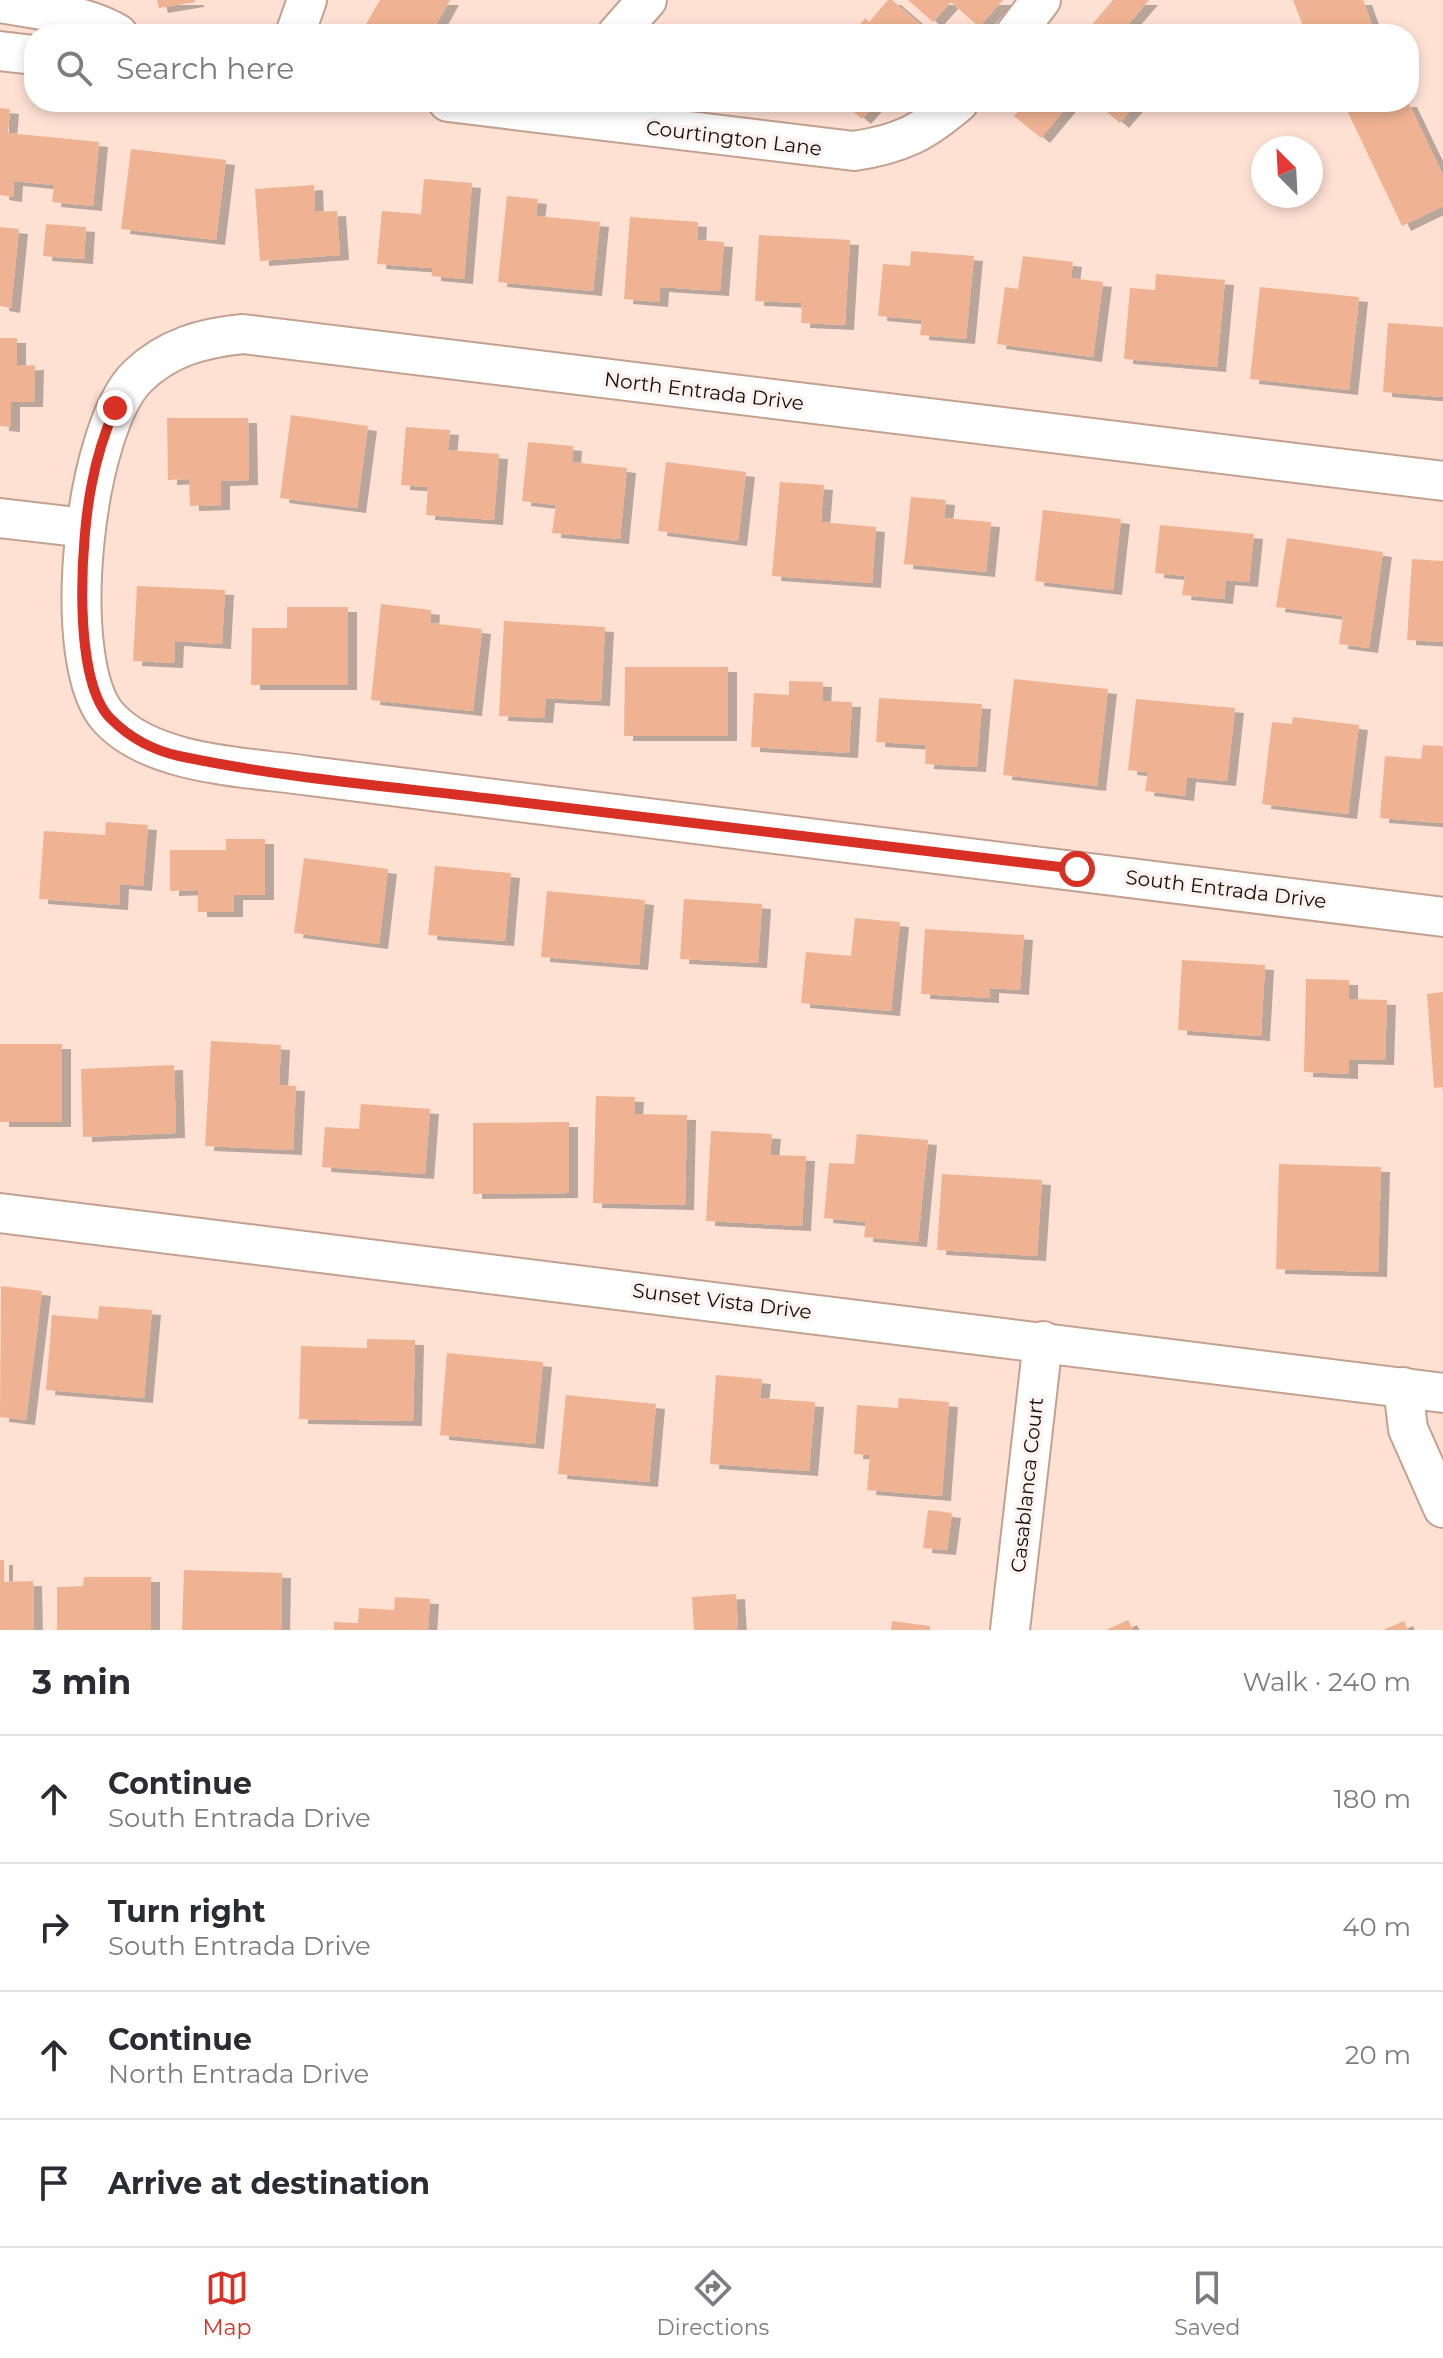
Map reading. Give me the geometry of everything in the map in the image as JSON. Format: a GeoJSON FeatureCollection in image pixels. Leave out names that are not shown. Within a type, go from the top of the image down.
{"type":"FeatureCollection","features":[{"type":"Feature","properties":{"kind":"street"},"geometry":{"type":"LineString","coordinates":[[299,24],[307,0]]}},
{"type":"Feature","properties":{"kind":"street"},"geometry":{"type":"LineString","coordinates":[[626,24],[647,0]]}},
{"type":"Feature","properties":{"kind":"street"},"geometry":{"type":"LineString","coordinates":[[1023,24],[1041,0]]}},
{"type":"Feature","properties":{"kind":"street"},"geometry":{"type":"LineString","coordinates":[[0,3],[93,24]]}},
{"type":"Feature","properties":{"kind":"street"},"geometry":{"type":"LineString","coordinates":[[0,51],[24,54]]}},
{"type":"Feature","properties":{"kind":"street","name":"Courtington Lane"},"geometry":{"type":"LineString","coordinates":[[585,112],[854,151],[894,145],[929,127],[947,112]]}},
{"type":"Feature","properties":{"kind":"street","name":"North Entrada Drive"},"geometry":{"type":"LineString","coordinates":[[86,528],[101,444],[115,408],[136,377],[167,353],[204,338],[243,334],[1443,481]]}},
{"type":"Feature","properties":{"kind":"street"},"geometry":{"type":"LineString","coordinates":[[0,518],[86,528]]}},
{"type":"Feature","properties":{"kind":"street","name":"South Entrada Drive"},"geometry":{"type":"LineString","coordinates":[[86,528],[83,618],[92,684],[108,717],[138,742],[176,755],[310,776],[1443,917]]}},
{"type":"Feature","properties":{"kind":"street","name":"Sunset Vista Drive"},"geometry":{"type":"LineString","coordinates":[[0,1213],[1443,1393]]}},
{"type":"Feature","properties":{"kind":"street","name":"Casablanca Court"},"geometry":{"type":"LineString","coordinates":[[1010,1630],[1043,1341]]}},
{"type":"Feature","properties":{"kind":"street"},"geometry":{"type":"LineString","coordinates":[[1403,1387],[1408,1429],[1443,1508]]}},
{"type":"Feature","properties":{"kind":"building"},"geometry":{"type":"Polygon","coordinates":[[[157,0],[195,0],[195,2],[159,8],[157,0]]]}},
{"type":"Feature","properties":{"kind":"building"},"geometry":{"type":"Polygon","coordinates":[[[380,0],[450,0],[437,24],[366,24],[380,0]]]}},
{"type":"Feature","properties":{"kind":"building"},"geometry":{"type":"Polygon","coordinates":[[[888,0],[892,0],[920,24],[860,24],[865,18],[869,22],[888,0]]]}},
{"type":"Feature","properties":{"kind":"building"},"geometry":{"type":"Polygon","coordinates":[[[908,0],[1003,0],[982,24],[976,24],[951,2],[933,22],[908,0]]]}},
{"type":"Feature","properties":{"kind":"building"},"geometry":{"type":"Polygon","coordinates":[[[1113,0],[1149,0],[1129,24],[1093,24],[1113,0]]]}},
{"type":"Feature","properties":{"kind":"building"},"geometry":{"type":"Polygon","coordinates":[[[1293,0],[1363,0],[1371,24],[1302,24],[1293,0]]]}},
{"type":"Feature","properties":{"kind":"building"},"geometry":{"type":"Polygon","coordinates":[[[0,108],[10,109],[8,133],[99,142],[93,206],[52,202],[54,185],[14,181],[13,197],[0,195],[0,108]]]}},
{"type":"Feature","properties":{"kind":"building"},"geometry":{"type":"Polygon","coordinates":[[[854,112],[868,112],[862,119],[854,112]]]}},
{"type":"Feature","properties":{"kind":"building"},"geometry":{"type":"Polygon","coordinates":[[[1017,112],[1063,112],[1041,138],[1014,116],[1017,112]]]}},
{"type":"Feature","properties":{"kind":"building"},"geometry":{"type":"Polygon","coordinates":[[[1107,112],[1129,112],[1120,123],[1107,112]]]}},
{"type":"Feature","properties":{"kind":"building"},"geometry":{"type":"Polygon","coordinates":[[[1348,112],[1413,112],[1443,175],[1443,206],[1402,226],[1348,112]]]}},
{"type":"Feature","properties":{"kind":"building"},"geometry":{"type":"Polygon","coordinates":[[[131,149],[226,160],[216,240],[121,229],[131,149]]]}},
{"type":"Feature","properties":{"kind":"building"},"geometry":{"type":"Polygon","coordinates":[[[424,179],[472,183],[464,279],[432,276],[432,268],[377,264],[382,211],[421,214],[424,179]]]}},
{"type":"Feature","properties":{"kind":"building"},"geometry":{"type":"Polygon","coordinates":[[[314,185],[315,212],[337,211],[340,255],[260,261],[255,189],[314,185]]]}},
{"type":"Feature","properties":{"kind":"building"},"geometry":{"type":"Polygon","coordinates":[[[507,196],[538,199],[536,216],[600,222],[593,291],[498,282],[507,196]]]}},
{"type":"Feature","properties":{"kind":"building"},"geometry":{"type":"Polygon","coordinates":[[[630,217],[698,222],[697,240],[724,242],[720,291],[660,287],[659,302],[624,299],[630,217]]]}},
{"type":"Feature","properties":{"kind":"building"},"geometry":{"type":"Polygon","coordinates":[[[46,224],[86,227],[84,259],[43,256],[46,224]]]}},
{"type":"Feature","properties":{"kind":"building"},"geometry":{"type":"Polygon","coordinates":[[[0,227],[19,229],[11,308],[0,306],[0,227]]]}},
{"type":"Feature","properties":{"kind":"building"},"geometry":{"type":"Polygon","coordinates":[[[759,235],[850,240],[845,325],[801,323],[802,303],[755,301],[759,235]]]}},
{"type":"Feature","properties":{"kind":"building"},"geometry":{"type":"Polygon","coordinates":[[[911,251],[974,256],[966,339],[920,335],[922,320],[878,316],[883,264],[910,266],[911,251]]]}},
{"type":"Feature","properties":{"kind":"building"},"geometry":{"type":"Polygon","coordinates":[[[1023,256],[1073,262],[1071,278],[1103,282],[1093,357],[997,344],[1005,287],[1018,289],[1023,256]]]}},
{"type":"Feature","properties":{"kind":"building"},"geometry":{"type":"Polygon","coordinates":[[[1156,274],[1225,280],[1217,367],[1124,359],[1130,288],[1155,290],[1156,274]]]}},
{"type":"Feature","properties":{"kind":"building"},"geometry":{"type":"Polygon","coordinates":[[[1260,287],[1359,297],[1349,390],[1250,379],[1260,287]]]}},
{"type":"Feature","properties":{"kind":"building"},"geometry":{"type":"Polygon","coordinates":[[[1388,323],[1443,327],[1443,397],[1383,392],[1388,323]]]}},
{"type":"Feature","properties":{"kind":"building"},"geometry":{"type":"Polygon","coordinates":[[[0,338],[17,338],[17,366],[35,365],[34,402],[11,402],[11,427],[0,426],[0,338]]]}},
{"type":"Feature","properties":{"kind":"building"},"geometry":{"type":"Polygon","coordinates":[[[291,415],[368,426],[357,508],[280,498],[291,415]]]}},
{"type":"Feature","properties":{"kind":"building"},"geometry":{"type":"Polygon","coordinates":[[[167,418],[248,418],[249,480],[221,481],[221,505],[190,506],[189,479],[168,480],[167,418]]]}},
{"type":"Feature","properties":{"kind":"building"},"geometry":{"type":"Polygon","coordinates":[[[406,427],[450,430],[448,450],[499,454],[494,520],[426,515],[428,487],[401,485],[406,427]]]}},
{"type":"Feature","properties":{"kind":"building"},"geometry":{"type":"Polygon","coordinates":[[[528,442],[573,446],[572,462],[627,468],[620,539],[552,533],[556,505],[522,501],[528,442]]]}},
{"type":"Feature","properties":{"kind":"building"},"geometry":{"type":"Polygon","coordinates":[[[666,462],[746,472],[738,541],[658,531],[666,462]]]}},
{"type":"Feature","properties":{"kind":"building"},"geometry":{"type":"Polygon","coordinates":[[[780,482],[824,485],[821,522],[876,527],[872,583],[772,576],[780,482]]]}},
{"type":"Feature","properties":{"kind":"building"},"geometry":{"type":"Polygon","coordinates":[[[911,497],[946,500],[944,518],[991,522],[986,572],[904,564],[911,497]]]}},
{"type":"Feature","properties":{"kind":"building"},"geometry":{"type":"Polygon","coordinates":[[[1043,510],[1121,519],[1113,590],[1035,581],[1043,510]]]}},
{"type":"Feature","properties":{"kind":"building"},"geometry":{"type":"Polygon","coordinates":[[[1160,525],[1254,534],[1249,582],[1226,580],[1224,599],[1182,595],[1185,576],[1155,573],[1160,525]]]}},
{"type":"Feature","properties":{"kind":"building"},"geometry":{"type":"Polygon","coordinates":[[[1287,538],[1383,552],[1369,648],[1339,644],[1343,616],[1276,607],[1287,538]]]}},
{"type":"Feature","properties":{"kind":"building"},"geometry":{"type":"Polygon","coordinates":[[[1412,559],[1443,561],[1443,642],[1407,640],[1412,559]]]}},
{"type":"Feature","properties":{"kind":"building"},"geometry":{"type":"Polygon","coordinates":[[[137,586],[225,590],[222,644],[175,641],[174,663],[133,661],[137,586]]]}},
{"type":"Feature","properties":{"kind":"building"},"geometry":{"type":"Polygon","coordinates":[[[381,604],[431,610],[430,623],[482,629],[473,711],[371,700],[381,604]]]}},
{"type":"Feature","properties":{"kind":"building"},"geometry":{"type":"Polygon","coordinates":[[[287,607],[348,607],[348,685],[251,685],[252,628],[287,628],[287,607]]]}},
{"type":"Feature","properties":{"kind":"building"},"geometry":{"type":"Polygon","coordinates":[[[504,621],[605,627],[601,701],[546,698],[544,718],[499,716],[504,621]]]}},
{"type":"Feature","properties":{"kind":"building"},"geometry":{"type":"Polygon","coordinates":[[[625,667],[728,667],[728,736],[624,736],[625,667]]]}},
{"type":"Feature","properties":{"kind":"building"},"geometry":{"type":"Polygon","coordinates":[[[1014,679],[1108,689],[1097,786],[1003,775],[1014,679]]]}},
{"type":"Feature","properties":{"kind":"building"},"geometry":{"type":"Polygon","coordinates":[[[789,681],[823,682],[822,701],[852,702],[849,753],[751,747],[754,693],[789,695],[789,681]]]}},
{"type":"Feature","properties":{"kind":"building"},"geometry":{"type":"Polygon","coordinates":[[[879,698],[982,704],[977,767],[925,764],[926,745],[876,742],[879,698]]]}},
{"type":"Feature","properties":{"kind":"building"},"geometry":{"type":"Polygon","coordinates":[[[1136,699],[1235,708],[1227,781],[1187,777],[1185,796],[1145,791],[1148,772],[1128,770],[1136,699]]]}},
{"type":"Feature","properties":{"kind":"building"},"geometry":{"type":"Polygon","coordinates":[[[1293,717],[1359,725],[1348,814],[1262,804],[1272,722],[1292,724],[1293,717]]]}},
{"type":"Feature","properties":{"kind":"building"},"geometry":{"type":"Polygon","coordinates":[[[1423,745],[1443,746],[1443,823],[1380,818],[1385,756],[1421,759],[1423,745]]]}},
{"type":"Feature","properties":{"kind":"building"},"geometry":{"type":"Polygon","coordinates":[[[106,822],[148,825],[143,886],[120,884],[119,905],[39,899],[44,831],[105,835],[106,822]]]}},
{"type":"Feature","properties":{"kind":"building"},"geometry":{"type":"Polygon","coordinates":[[[226,839],[265,839],[265,895],[234,895],[234,912],[198,912],[198,890],[170,891],[170,850],[226,850],[226,839]]]}},
{"type":"Feature","properties":{"kind":"building"},"geometry":{"type":"Polygon","coordinates":[[[304,858],[388,869],[379,944],[294,933],[304,858]]]}},
{"type":"Feature","properties":{"kind":"building"},"geometry":{"type":"Polygon","coordinates":[[[435,866],[511,873],[505,941],[428,935],[435,866]]]}},
{"type":"Feature","properties":{"kind":"building"},"geometry":{"type":"Polygon","coordinates":[[[547,891],[645,900],[639,965],[541,957],[547,891]]]}},
{"type":"Feature","properties":{"kind":"building"},"geometry":{"type":"Polygon","coordinates":[[[684,899],[762,904],[758,963],[680,959],[684,899]]]}},
{"type":"Feature","properties":{"kind":"building"},"geometry":{"type":"Polygon","coordinates":[[[855,918],[900,922],[891,1011],[801,1003],[806,952],[851,956],[855,918]]]}},
{"type":"Feature","properties":{"kind":"building"},"geometry":{"type":"Polygon","coordinates":[[[925,929],[1024,935],[1020,990],[990,988],[990,998],[921,994],[925,929]]]}},
{"type":"Feature","properties":{"kind":"building"},"geometry":{"type":"Polygon","coordinates":[[[1182,960],[1265,965],[1261,1036],[1178,1030],[1182,960]]]}},
{"type":"Feature","properties":{"kind":"building"},"geometry":{"type":"Polygon","coordinates":[[[1306,979],[1349,980],[1349,999],[1387,1000],[1385,1060],[1349,1059],[1349,1074],[1304,1072],[1306,979]]]}},
{"type":"Feature","properties":{"kind":"building"},"geometry":{"type":"Polygon","coordinates":[[[1443,992],[1443,1087],[1434,1088],[1427,994],[1443,992]]]}},
{"type":"Feature","properties":{"kind":"building"},"geometry":{"type":"Polygon","coordinates":[[[211,1041],[281,1045],[279,1085],[296,1086],[293,1150],[205,1146],[211,1041]]]}},
{"type":"Feature","properties":{"kind":"building"},"geometry":{"type":"Polygon","coordinates":[[[0,1044],[62,1044],[62,1122],[0,1122],[0,1044]]]}},
{"type":"Feature","properties":{"kind":"building"},"geometry":{"type":"Polygon","coordinates":[[[174,1065],[176,1133],[83,1137],[81,1069],[174,1065]]]}},
{"type":"Feature","properties":{"kind":"building"},"geometry":{"type":"Polygon","coordinates":[[[596,1096],[635,1097],[634,1114],[687,1115],[685,1205],[593,1203],[596,1096]]]}},
{"type":"Feature","properties":{"kind":"building"},"geometry":{"type":"Polygon","coordinates":[[[361,1104],[430,1109],[425,1174],[322,1167],[325,1127],[359,1129],[361,1104]]]}},
{"type":"Feature","properties":{"kind":"building"},"geometry":{"type":"Polygon","coordinates":[[[569,1122],[569,1193],[473,1194],[473,1123],[569,1122]]]}},
{"type":"Feature","properties":{"kind":"building"},"geometry":{"type":"Polygon","coordinates":[[[711,1131],[772,1134],[770,1155],[806,1156],[802,1226],[706,1221],[711,1131]]]}},
{"type":"Feature","properties":{"kind":"building"},"geometry":{"type":"Polygon","coordinates":[[[857,1134],[928,1140],[918,1242],[864,1237],[866,1222],[824,1218],[829,1163],[854,1164],[857,1134]]]}},
{"type":"Feature","properties":{"kind":"building"},"geometry":{"type":"Polygon","coordinates":[[[1279,1164],[1381,1167],[1378,1272],[1276,1269],[1279,1164]]]}},
{"type":"Feature","properties":{"kind":"building"},"geometry":{"type":"Polygon","coordinates":[[[942,1174],[1042,1180],[1037,1256],[937,1250],[942,1174]]]}},
{"type":"Feature","properties":{"kind":"building"},"geometry":{"type":"Polygon","coordinates":[[[1,1286],[42,1291],[26,1420],[0,1417],[1,1286]]]}},
{"type":"Feature","properties":{"kind":"building"},"geometry":{"type":"Polygon","coordinates":[[[99,1306],[152,1310],[144,1398],[46,1390],[52,1315],[98,1319],[99,1306]]]}},
{"type":"Feature","properties":{"kind":"building"},"geometry":{"type":"Polygon","coordinates":[[[367,1339],[415,1340],[413,1421],[299,1419],[301,1346],[367,1348],[367,1339]]]}},
{"type":"Feature","properties":{"kind":"building"},"geometry":{"type":"Polygon","coordinates":[[[447,1353],[543,1362],[535,1444],[440,1435],[447,1353]]]}},
{"type":"Feature","properties":{"kind":"building"},"geometry":{"type":"Polygon","coordinates":[[[716,1375],[762,1379],[760,1398],[815,1402],[809,1471],[710,1464],[716,1375]]]}},
{"type":"Feature","properties":{"kind":"building"},"geometry":{"type":"Polygon","coordinates":[[[566,1395],[656,1404],[649,1482],[558,1474],[566,1395]]]}},
{"type":"Feature","properties":{"kind":"building"},"geometry":{"type":"Polygon","coordinates":[[[899,1398],[949,1402],[942,1496],[867,1490],[870,1455],[854,1454],[857,1405],[898,1408],[899,1398]]]}},
{"type":"Feature","properties":{"kind":"building"},"geometry":{"type":"Polygon","coordinates":[[[928,1510],[952,1513],[947,1550],[923,1548],[928,1510]]]}},
{"type":"Feature","properties":{"kind":"building"},"geometry":{"type":"Polygon","coordinates":[[[0,1560],[4,1560],[4,1582],[33,1581],[34,1630],[0,1630],[0,1560]]]}},
{"type":"Feature","properties":{"kind":"building"},"geometry":{"type":"Polygon","coordinates":[[[184,1570],[282,1573],[281,1630],[182,1630],[184,1570]]]}},
{"type":"Feature","properties":{"kind":"building"},"geometry":{"type":"Polygon","coordinates":[[[84,1577],[151,1577],[151,1630],[57,1630],[57,1587],[83,1586],[84,1577]]]}},
{"type":"Feature","properties":{"kind":"building"},"geometry":{"type":"Polygon","coordinates":[[[736,1594],[738,1630],[694,1630],[692,1597],[736,1594]]]}},
{"type":"Feature","properties":{"kind":"building"},"geometry":{"type":"Polygon","coordinates":[[[395,1597],[430,1599],[428,1630],[334,1630],[334,1622],[358,1623],[359,1608],[394,1610],[395,1597]]]}},
{"type":"Feature","properties":{"kind":"building"},"geometry":{"type":"Polygon","coordinates":[[[1128,1620],[1133,1630],[1106,1630],[1128,1620]]]}},
{"type":"Feature","properties":{"kind":"building"},"geometry":{"type":"Polygon","coordinates":[[[892,1621],[930,1626],[930,1630],[891,1630],[892,1621]]]}},
{"type":"Feature","properties":{"kind":"building"},"geometry":{"type":"Polygon","coordinates":[[[1404,1621],[1408,1630],[1383,1630],[1404,1621]]]}},
{"type":"Feature","properties":{"kind":"route"},"geometry":{"type":"LineString","coordinates":[[115,408],[101,444],[91,486],[86,528],[84,645],[92,684],[108,717],[138,742],[176,755],[310,776],[1077,869]]}}]}
